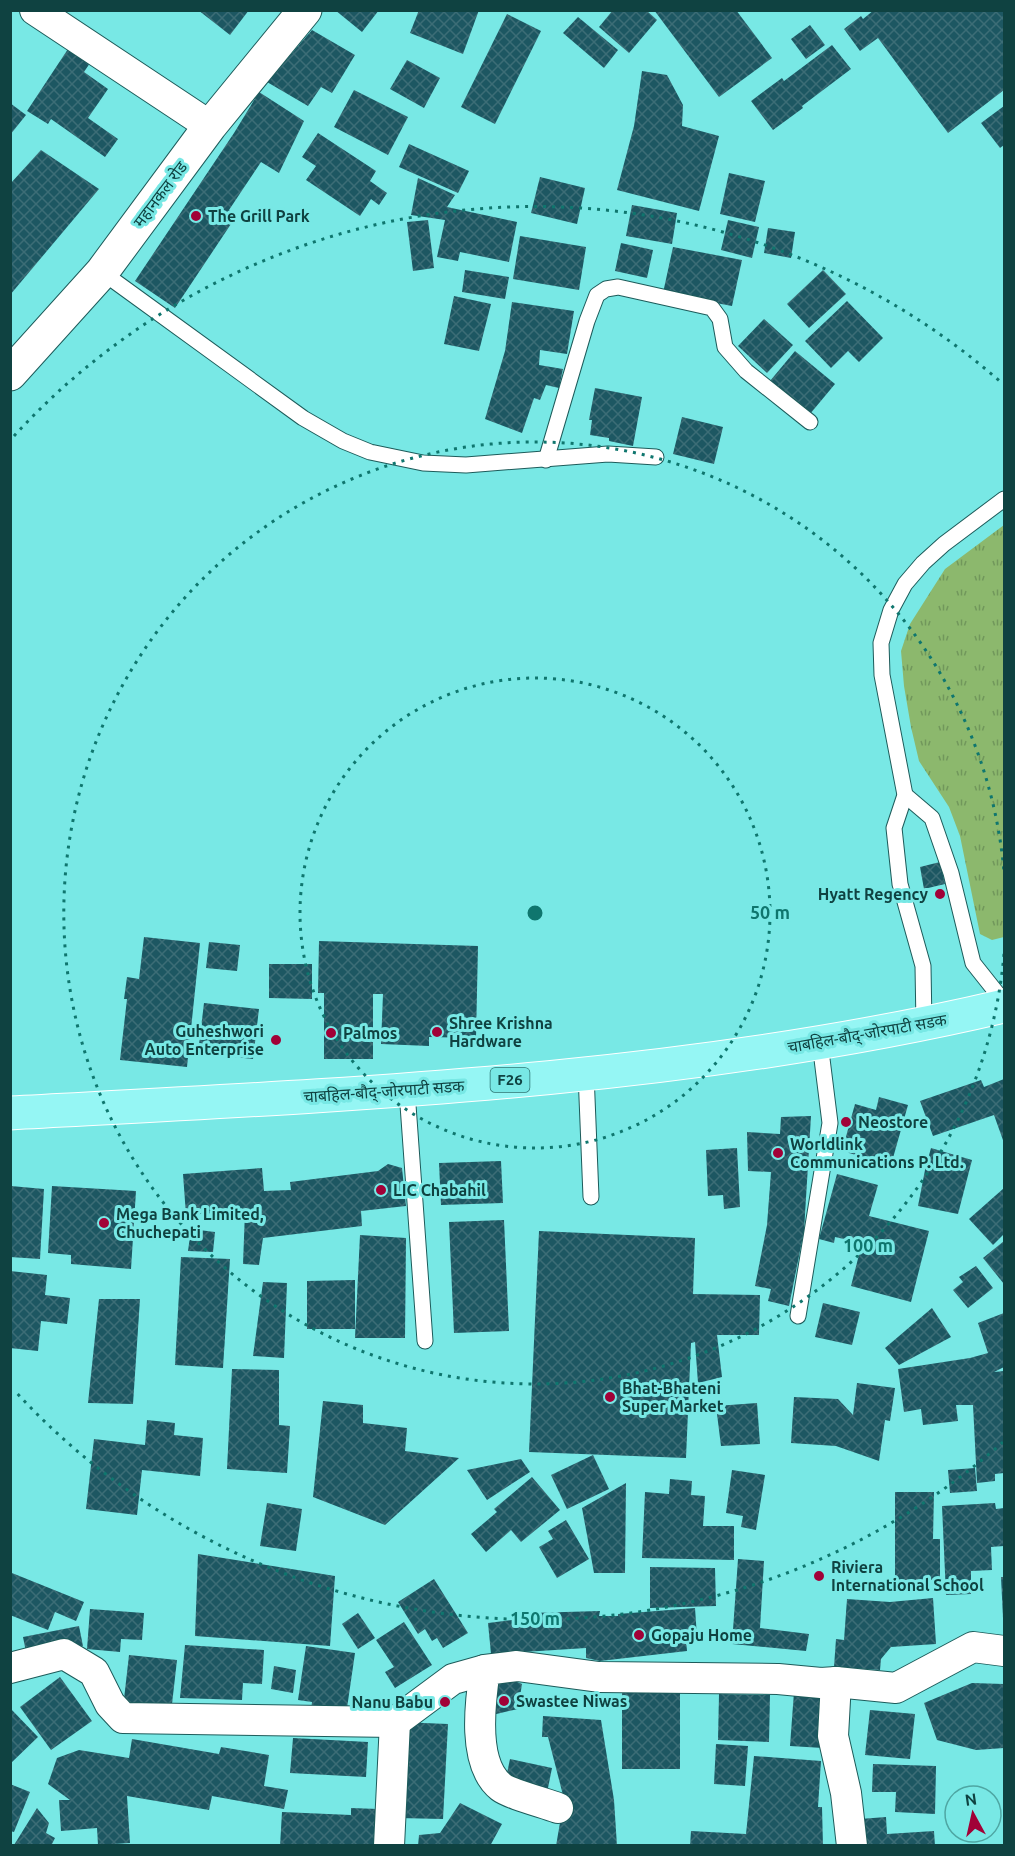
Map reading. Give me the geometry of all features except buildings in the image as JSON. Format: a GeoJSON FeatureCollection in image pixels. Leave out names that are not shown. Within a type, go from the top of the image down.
{"type":"FeatureCollection","features":[{"type":"Feature","properties":{"kind":"main road","name":"महानकल रोड"},"geometry":{"type":"LineString","coordinates":[[10,374],[102,272],[210,126],[305,10]]}},
{"type":"Feature","properties":{"kind":"main road","name":"चाबहिल-बौद्-जोरपाटी सडक"},"geometry":{"type":"LineString","coordinates":[[10,1113],[407,1091],[586,1073],[820,1043],[924,1025],[1005,1004]]}},
{"type":"Feature","properties":{"kind":"street"},"geometry":{"type":"LineString","coordinates":[[35,10],[210,126]]}},
{"type":"Feature","properties":{"kind":"street"},"geometry":{"type":"LineString","coordinates":[[10,1668],[64,1654],[94,1672],[110,1704],[123,1718],[395,1722],[453,1678],[485,1670],[517,1666],[599,1677],[836,1682],[896,1688],[973,1647],[1005,1651]]}},
{"type":"Feature","properties":{"kind":"street"},"geometry":{"type":"LineString","coordinates":[[485,1670],[481,1725],[487,1771],[502,1788],[558,1808]]}},
{"type":"Feature","properties":{"kind":"street"},"geometry":{"type":"LineString","coordinates":[[836,1682],[833,1736],[846,1793],[852,1845]]}},
{"type":"Feature","properties":{"kind":"street"},"geometry":{"type":"LineString","coordinates":[[389,1845],[395,1722]]}},
{"type":"Feature","properties":{"kind":"lane"},"geometry":{"type":"LineString","coordinates":[[102,272],[303,418],[343,441],[370,452],[423,463],[466,465],[608,454],[656,457]]}},
{"type":"Feature","properties":{"kind":"lane"},"geometry":{"type":"LineString","coordinates":[[546,460],[587,321],[597,295],[606,289],[618,287],[712,308],[720,319],[725,347],[746,371],[810,422]]}},
{"type":"Feature","properties":{"kind":"lane"},"geometry":{"type":"LineString","coordinates":[[924,1025],[922,966],[900,884],[894,828],[905,795],[882,675],[881,643],[891,610],[904,584],[944,544],[1005,499]]}},
{"type":"Feature","properties":{"kind":"lane"},"geometry":{"type":"LineString","coordinates":[[905,795],[932,818],[951,873],[973,963],[1005,1004]]}},
{"type":"Feature","properties":{"kind":"lane"},"geometry":{"type":"LineString","coordinates":[[798,1316],[830,1124],[820,1043]]}},
{"type":"Feature","properties":{"kind":"lane"},"geometry":{"type":"LineString","coordinates":[[586,1073],[591,1197]]}},
{"type":"Feature","properties":{"kind":"lane"},"geometry":{"type":"LineString","coordinates":[[407,1091],[425,1341]]}},
{"type":"Feature","properties":{"kind":"green space"},"geometry":{"type":"Polygon","coordinates":[[[1004,525],[1004,937],[992,940],[980,934],[960,836],[949,807],[919,761],[904,686],[901,651],[910,624],[945,569],[1004,525]]]}},
{"type":"Feature","properties":{"kind":"place","name":"The Grill Park"},"geometry":{"type":"Point","coordinates":[196,216]}},
{"type":"Feature","properties":{"kind":"place","name":"Hyatt Regency"},"geometry":{"type":"Point","coordinates":[940,894]}},
{"type":"Feature","properties":{"kind":"place","name":"Shree Krishna Hardware"},"geometry":{"type":"Point","coordinates":[437,1032]}},
{"type":"Feature","properties":{"kind":"place","name":"Palmos"},"geometry":{"type":"Point","coordinates":[331,1033]}},
{"type":"Feature","properties":{"kind":"place","name":"Guheshwori Auto Enterprise"},"geometry":{"type":"Point","coordinates":[276,1040]}},
{"type":"Feature","properties":{"kind":"place","name":"Neostore"},"geometry":{"type":"Point","coordinates":[846,1122]}},
{"type":"Feature","properties":{"kind":"place","name":"Worldlink Communications P. Ltd."},"geometry":{"type":"Point","coordinates":[778,1153]}},
{"type":"Feature","properties":{"kind":"place","name":"LIC Chabahil"},"geometry":{"type":"Point","coordinates":[381,1190]}},
{"type":"Feature","properties":{"kind":"place","name":"Mega Bank Limited, Chuchepati"},"geometry":{"type":"Point","coordinates":[104,1223]}},
{"type":"Feature","properties":{"kind":"place","name":"Bhat-Bhateni Super Market"},"geometry":{"type":"Point","coordinates":[610,1397]}},
{"type":"Feature","properties":{"kind":"place","name":"Riviera International School"},"geometry":{"type":"Point","coordinates":[819,1576]}},
{"type":"Feature","properties":{"kind":"place","name":"Gopaju Home"},"geometry":{"type":"Point","coordinates":[639,1635]}},
{"type":"Feature","properties":{"kind":"place","name":"Swastee Niwas"},"geometry":{"type":"Point","coordinates":[504,1701]}},
{"type":"Feature","properties":{"kind":"place","name":"Nanu Babu"},"geometry":{"type":"Point","coordinates":[445,1702]}}]}
